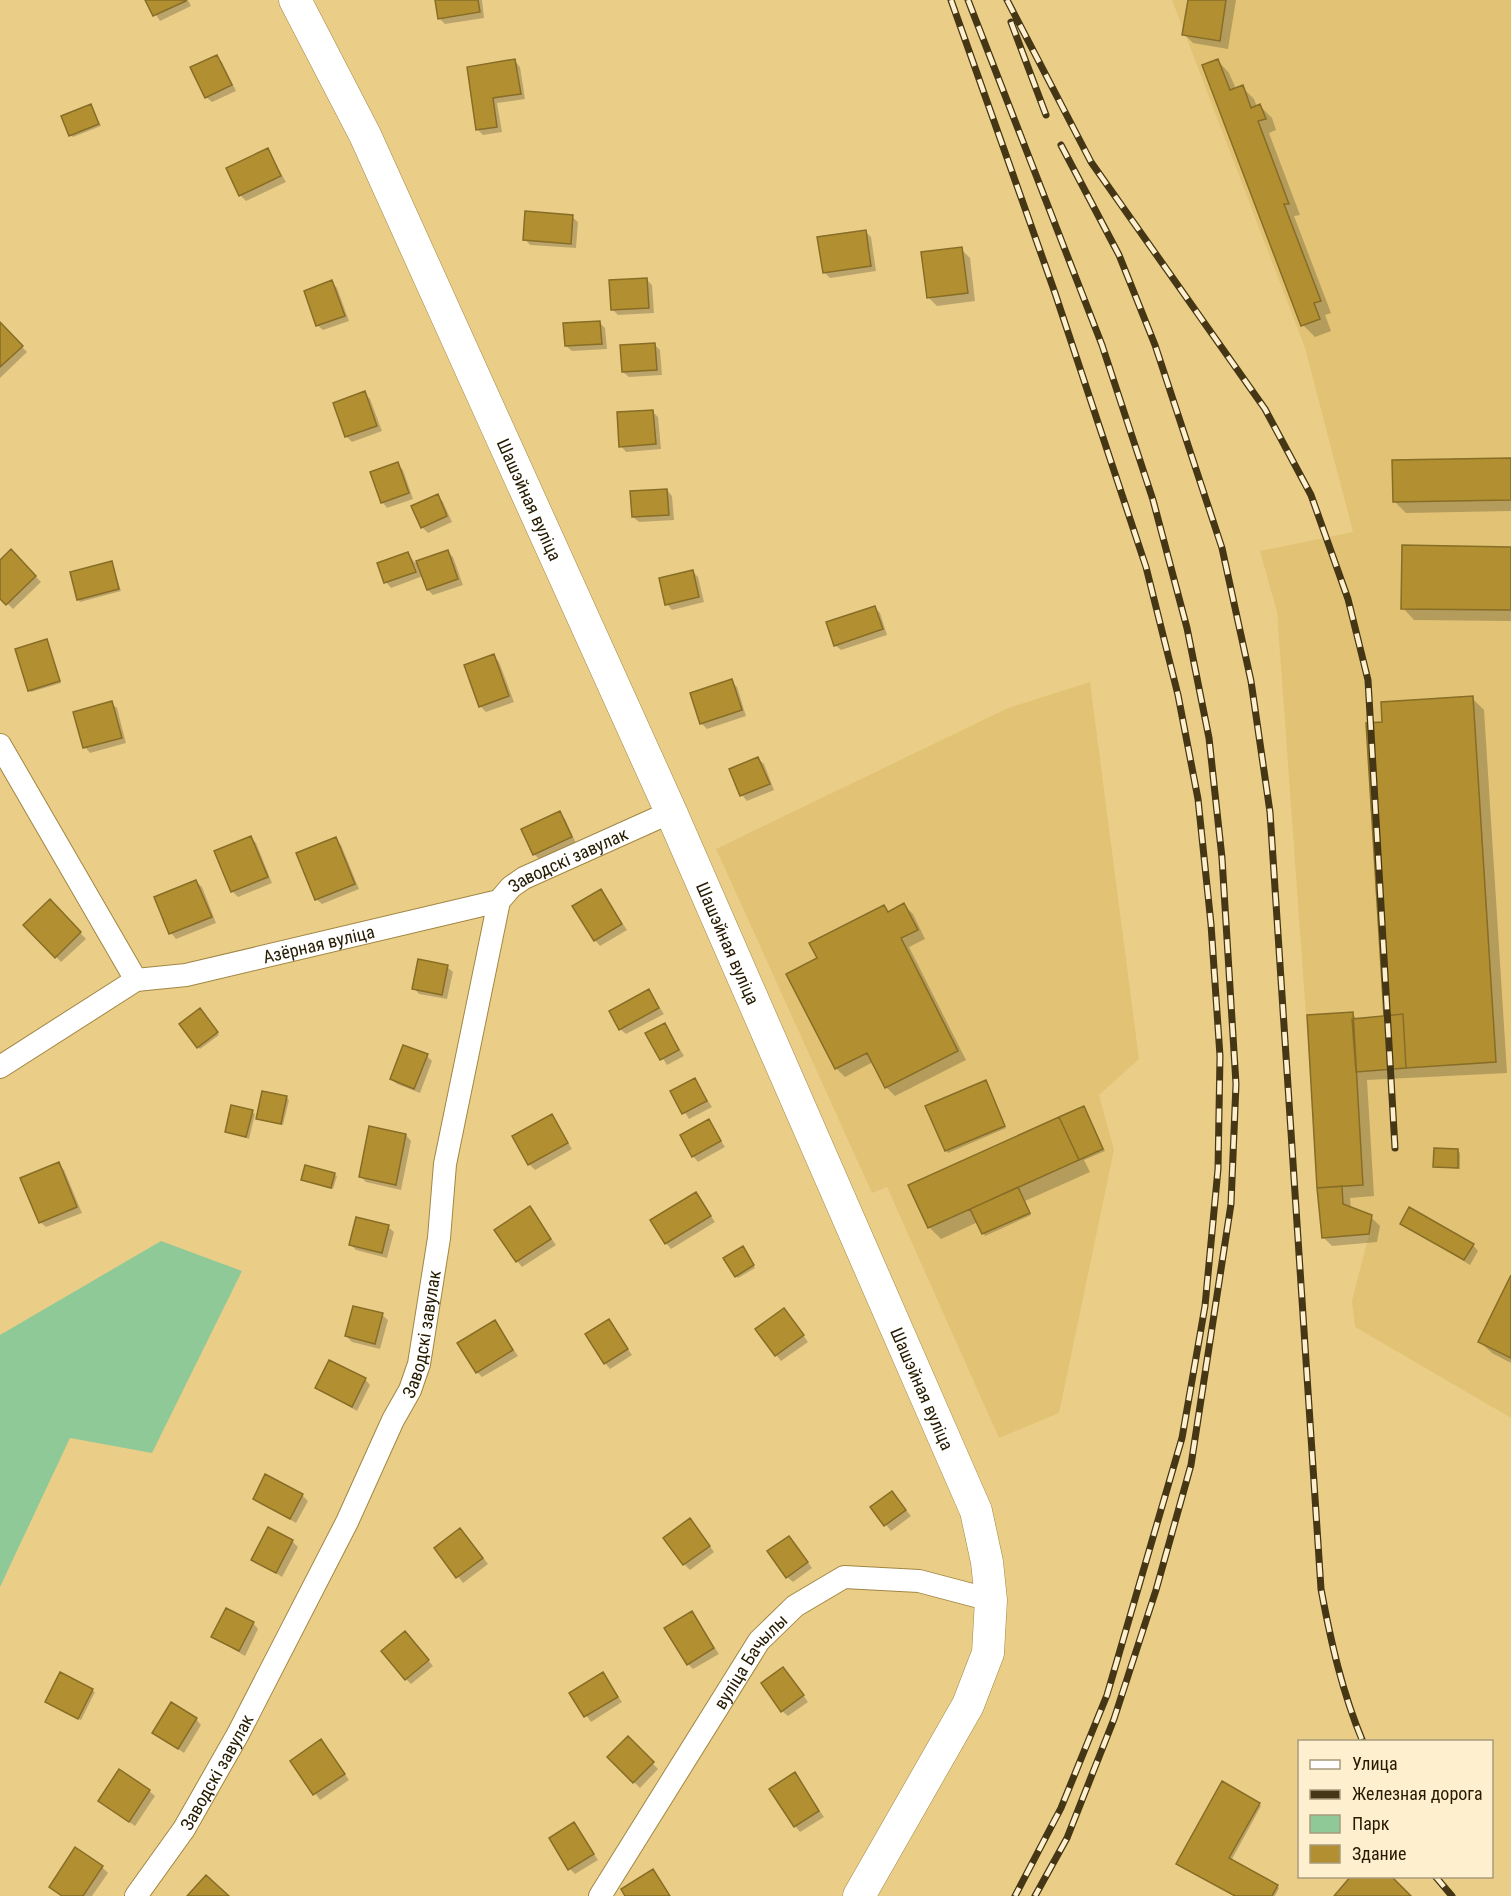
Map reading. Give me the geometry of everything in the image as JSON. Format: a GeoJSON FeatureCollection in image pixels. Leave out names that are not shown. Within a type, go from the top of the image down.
{"type":"FeatureCollection","features":[{"type":"Feature","properties":{"kind":"main road","name":"Шашэйная вуліца"},"geometry":{"type":"LineString","coordinates":[[295,0],[365,135],[671,812],[976,1511],[987,1562],[991,1600],[988,1653],[968,1706],[858,1896]]}},
{"type":"Feature","properties":{"kind":"street"},"geometry":{"type":"LineString","coordinates":[[0,745],[136,980]]}},
{"type":"Feature","properties":{"kind":"street","name":"Заводскі завулак"},"geometry":{"type":"LineString","coordinates":[[136,1896],[184,1829],[238,1734],[347,1522],[393,1420],[410,1390],[419,1364],[439,1238],[445,1164],[499,901],[511,887],[524,878],[671,812]]}},
{"type":"Feature","properties":{"kind":"street","name":"Азёрная вуліца"},"geometry":{"type":"LineString","coordinates":[[0,1067],[136,980],[186,975],[499,901]]}},
{"type":"Feature","properties":{"kind":"street","name":"вуліца Бачылы"},"geometry":{"type":"LineString","coordinates":[[600,1896],[759,1641],[795,1606],[844,1577],[920,1581],[991,1600]]}},
{"type":"Feature","properties":{"kind":"shaded area"},"geometry":{"type":"Polygon","coordinates":[[[1172,0],[1511,0],[1511,1418],[1355,1327],[1352,1301],[1369,1234],[1322,1238],[1277,612],[1260,551],[1353,532],[1305,348],[1172,0]]]}},
{"type":"Feature","properties":{"kind":"shaded area"},"geometry":{"type":"Polygon","coordinates":[[[1090,682],[1139,1059],[1099,1095],[1114,1150],[1059,1413],[999,1438],[887,1187],[872,1193],[716,849],[1008,708],[1090,682]]]}},
{"type":"Feature","properties":{"kind":"green space"},"geometry":{"type":"Polygon","coordinates":[[[161,1241],[242,1271],[152,1453],[70,1438],[0,1587],[0,1335],[161,1241]]]}},
{"type":"Feature","properties":{"kind":"building"},"geometry":{"type":"Polygon","coordinates":[[[145,0],[186,0],[186,1],[153,16],[145,0]]]}},
{"type":"Feature","properties":{"kind":"building"},"geometry":{"type":"Polygon","coordinates":[[[435,0],[478,0],[480,12],[438,19],[435,0]]]}},
{"type":"Feature","properties":{"kind":"building"},"geometry":{"type":"Polygon","coordinates":[[[1188,0],[1226,0],[1220,41],[1182,35],[1188,0]]]}},
{"type":"Feature","properties":{"kind":"building"},"geometry":{"type":"Polygon","coordinates":[[[217,55],[232,85],[205,98],[190,67],[217,55]]]}},
{"type":"Feature","properties":{"kind":"building"},"geometry":{"type":"Polygon","coordinates":[[[515,59],[521,94],[493,98],[497,127],[476,130],[467,67],[515,59]]]}},
{"type":"Feature","properties":{"kind":"building"},"geometry":{"type":"Polygon","coordinates":[[[1218,59],[1230,90],[1243,85],[1251,108],[1260,104],[1266,119],[1258,121],[1289,204],[1284,204],[1321,301],[1314,303],[1320,319],[1301,326],[1202,65],[1218,59]]]}},
{"type":"Feature","properties":{"kind":"building"},"geometry":{"type":"Polygon","coordinates":[[[91,104],[99,124],[69,136],[61,116],[91,104]]]}},
{"type":"Feature","properties":{"kind":"building"},"geometry":{"type":"Polygon","coordinates":[[[268,148],[281,176],[239,196],[226,168],[268,148]]]}},
{"type":"Feature","properties":{"kind":"building"},"geometry":{"type":"Polygon","coordinates":[[[525,211],[573,215],[571,244],[523,240],[525,211]]]}},
{"type":"Feature","properties":{"kind":"building"},"geometry":{"type":"Polygon","coordinates":[[[866,230],[871,266],[823,273],[817,237],[866,230]]]}},
{"type":"Feature","properties":{"kind":"building"},"geometry":{"type":"Polygon","coordinates":[[[962,247],[968,293],[927,298],[921,252],[962,247]]]}},
{"type":"Feature","properties":{"kind":"building"},"geometry":{"type":"Polygon","coordinates":[[[647,278],[649,308],[611,310],[609,280],[647,278]]]}},
{"type":"Feature","properties":{"kind":"building"},"geometry":{"type":"Polygon","coordinates":[[[332,280],[345,316],[316,326],[304,291],[332,280]]]}},
{"type":"Feature","properties":{"kind":"building"},"geometry":{"type":"Polygon","coordinates":[[[600,321],[602,344],[565,346],[563,323],[600,321]]]}},
{"type":"Feature","properties":{"kind":"building"},"geometry":{"type":"Polygon","coordinates":[[[0,322],[23,346],[0,367],[0,322]]]}},
{"type":"Feature","properties":{"kind":"building"},"geometry":{"type":"Polygon","coordinates":[[[655,343],[657,370],[622,372],[620,345],[655,343]]]}},
{"type":"Feature","properties":{"kind":"building"},"geometry":{"type":"Polygon","coordinates":[[[365,391],[377,426],[345,437],[333,403],[365,391]]]}},
{"type":"Feature","properties":{"kind":"building"},"geometry":{"type":"Polygon","coordinates":[[[653,410],[656,444],[619,447],[617,412],[653,410]]]}},
{"type":"Feature","properties":{"kind":"building"},"geometry":{"type":"Polygon","coordinates":[[[1511,458],[1511,500],[1393,502],[1392,460],[1511,458]]]}},
{"type":"Feature","properties":{"kind":"building"},"geometry":{"type":"Polygon","coordinates":[[[398,462],[409,493],[381,503],[370,472],[398,462]]]}},
{"type":"Feature","properties":{"kind":"building"},"geometry":{"type":"Polygon","coordinates":[[[667,489],[669,515],[632,517],[630,491],[667,489]]]}},
{"type":"Feature","properties":{"kind":"building"},"geometry":{"type":"Polygon","coordinates":[[[438,494],[447,516],[421,528],[411,506],[438,494]]]}},
{"type":"Feature","properties":{"kind":"building"},"geometry":{"type":"Polygon","coordinates":[[[1402,545],[1511,547],[1511,610],[1401,609],[1402,545]]]}},
{"type":"Feature","properties":{"kind":"building"},"geometry":{"type":"Polygon","coordinates":[[[11,549],[36,576],[6,605],[0,599],[0,560],[11,549]]]}},
{"type":"Feature","properties":{"kind":"building"},"geometry":{"type":"Polygon","coordinates":[[[448,550],[458,579],[427,590],[416,561],[448,550]]]}},
{"type":"Feature","properties":{"kind":"building"},"geometry":{"type":"Polygon","coordinates":[[[408,552],[416,572],[384,583],[377,563],[408,552]]]}},
{"type":"Feature","properties":{"kind":"building"},"geometry":{"type":"Polygon","coordinates":[[[112,561],[119,589],[77,600],[70,572],[112,561]]]}},
{"type":"Feature","properties":{"kind":"building"},"geometry":{"type":"Polygon","coordinates":[[[693,570],[699,597],[665,605],[659,578],[693,570]]]}},
{"type":"Feature","properties":{"kind":"building"},"geometry":{"type":"Polygon","coordinates":[[[875,606],[883,629],[834,646],[826,622],[875,606]]]}},
{"type":"Feature","properties":{"kind":"building"},"geometry":{"type":"Polygon","coordinates":[[[47,639],[60,681],[28,691],[15,649],[47,639]]]}},
{"type":"Feature","properties":{"kind":"building"},"geometry":{"type":"Polygon","coordinates":[[[494,654],[509,696],[479,707],[464,665],[494,654]]]}},
{"type":"Feature","properties":{"kind":"building"},"geometry":{"type":"Polygon","coordinates":[[[732,679],[742,710],[700,724],[690,693],[732,679]]]}},
{"type":"Feature","properties":{"kind":"building"},"geometry":{"type":"Polygon","coordinates":[[[1473,696],[1496,1062],[1406,1068],[1403,1014],[1384,1016],[1366,723],[1382,722],[1381,702],[1473,696]]]}},
{"type":"Feature","properties":{"kind":"building"},"geometry":{"type":"Polygon","coordinates":[[[112,701],[122,738],[83,748],[73,712],[112,701]]]}},
{"type":"Feature","properties":{"kind":"building"},"geometry":{"type":"Polygon","coordinates":[[[758,757],[770,784],[740,796],[729,769],[758,757]]]}},
{"type":"Feature","properties":{"kind":"building"},"geometry":{"type":"Polygon","coordinates":[[[560,811],[572,837],[533,855],[521,829],[560,811]]]}},
{"type":"Feature","properties":{"kind":"building"},"geometry":{"type":"Polygon","coordinates":[[[251,836],[268,877],[231,892],[214,851],[251,836]]]}},
{"type":"Feature","properties":{"kind":"building"},"geometry":{"type":"Polygon","coordinates":[[[336,837],[355,884],[315,900],[296,853],[336,837]]]}},
{"type":"Feature","properties":{"kind":"building"},"geometry":{"type":"Polygon","coordinates":[[[196,880],[212,917],[169,934],[154,897],[196,880]]]}},
{"type":"Feature","properties":{"kind":"building"},"geometry":{"type":"Polygon","coordinates":[[[601,889],[622,924],[594,941],[572,906],[601,889]]]}},
{"type":"Feature","properties":{"kind":"building"},"geometry":{"type":"Polygon","coordinates":[[[50,899],[81,932],[55,958],[23,925],[50,899]]]}},
{"type":"Feature","properties":{"kind":"building"},"geometry":{"type":"Polygon","coordinates":[[[904,903],[918,930],[901,938],[958,1051],[885,1088],[867,1053],[835,1069],[786,974],[817,958],[809,943],[884,905],[888,912],[904,903]]]}},
{"type":"Feature","properties":{"kind":"building"},"geometry":{"type":"Polygon","coordinates":[[[418,959],[448,965],[442,995],[412,989],[418,959]]]}},
{"type":"Feature","properties":{"kind":"building"},"geometry":{"type":"Polygon","coordinates":[[[649,989],[659,1008],[619,1030],[609,1011],[649,989]]]}},
{"type":"Feature","properties":{"kind":"building"},"geometry":{"type":"Polygon","coordinates":[[[200,1008],[218,1032],[197,1048],[179,1024],[200,1008]]]}},
{"type":"Feature","properties":{"kind":"building"},"geometry":{"type":"Polygon","coordinates":[[[1353,1012],[1363,1185],[1317,1188],[1307,1015],[1353,1012]]]}},
{"type":"Feature","properties":{"kind":"building"},"geometry":{"type":"Polygon","coordinates":[[[1403,1014],[1406,1068],[1356,1072],[1352,1019],[1403,1014]]]}},
{"type":"Feature","properties":{"kind":"building"},"geometry":{"type":"Polygon","coordinates":[[[665,1023],[679,1050],[660,1060],[645,1033],[665,1023]]]}},
{"type":"Feature","properties":{"kind":"building"},"geometry":{"type":"Polygon","coordinates":[[[403,1045],[428,1054],[414,1089],[390,1079],[403,1045]]]}},
{"type":"Feature","properties":{"kind":"building"},"geometry":{"type":"Polygon","coordinates":[[[695,1078],[707,1101],[682,1114],[670,1091],[695,1078]]]}},
{"type":"Feature","properties":{"kind":"building"},"geometry":{"type":"Polygon","coordinates":[[[986,1080],[1005,1126],[945,1151],[925,1106],[986,1080]]]}},
{"type":"Feature","properties":{"kind":"building"},"geometry":{"type":"Polygon","coordinates":[[[262,1091],[287,1096],[281,1124],[256,1119],[262,1091]]]}},
{"type":"Feature","properties":{"kind":"building"},"geometry":{"type":"Polygon","coordinates":[[[231,1105],[253,1110],[246,1137],[225,1132],[231,1105]]]}},
{"type":"Feature","properties":{"kind":"building"},"geometry":{"type":"Polygon","coordinates":[[[1084,1106],[1103,1149],[1079,1160],[1059,1117],[1084,1106]]]}},
{"type":"Feature","properties":{"kind":"building"},"geometry":{"type":"Polygon","coordinates":[[[552,1114],[568,1143],[528,1165],[512,1136],[552,1114]]]}},
{"type":"Feature","properties":{"kind":"building"},"geometry":{"type":"Polygon","coordinates":[[[1059,1117],[1079,1160],[928,1228],[908,1185],[1059,1117]]]}},
{"type":"Feature","properties":{"kind":"building"},"geometry":{"type":"Polygon","coordinates":[[[709,1119],[721,1141],[692,1157],[680,1135],[709,1119]]]}},
{"type":"Feature","properties":{"kind":"building"},"geometry":{"type":"Polygon","coordinates":[[[369,1126],[406,1134],[396,1185],[359,1177],[369,1126]]]}},
{"type":"Feature","properties":{"kind":"building"},"geometry":{"type":"Polygon","coordinates":[[[1434,1148],[1458,1149],[1458,1168],[1433,1167],[1434,1148]]]}},
{"type":"Feature","properties":{"kind":"building"},"geometry":{"type":"Polygon","coordinates":[[[59,1162],[77,1207],[39,1223],[20,1178],[59,1162]]]}},
{"type":"Feature","properties":{"kind":"building"},"geometry":{"type":"Polygon","coordinates":[[[305,1165],[335,1173],[331,1188],[301,1180],[305,1165]]]}},
{"type":"Feature","properties":{"kind":"building"},"geometry":{"type":"Polygon","coordinates":[[[1342,1186],[1343,1204],[1372,1215],[1369,1234],[1322,1238],[1317,1188],[1342,1186]]]}},
{"type":"Feature","properties":{"kind":"building"},"geometry":{"type":"Polygon","coordinates":[[[1018,1187],[1030,1213],[982,1234],[970,1209],[1018,1187]]]}},
{"type":"Feature","properties":{"kind":"building"},"geometry":{"type":"Polygon","coordinates":[[[696,1192],[711,1216],[665,1244],[650,1220],[696,1192]]]}},
{"type":"Feature","properties":{"kind":"building"},"geometry":{"type":"Polygon","coordinates":[[[530,1206],[551,1239],[516,1262],[494,1230],[530,1206]]]}},
{"type":"Feature","properties":{"kind":"building"},"geometry":{"type":"Polygon","coordinates":[[[1409,1207],[1474,1244],[1464,1260],[1400,1224],[1409,1207]]]}},
{"type":"Feature","properties":{"kind":"building"},"geometry":{"type":"Polygon","coordinates":[[[356,1217],[389,1225],[382,1253],[349,1245],[356,1217]]]}},
{"type":"Feature","properties":{"kind":"building"},"geometry":{"type":"Polygon","coordinates":[[[743,1246],[754,1265],[735,1277],[723,1258],[743,1246]]]}},
{"type":"Feature","properties":{"kind":"building"},"geometry":{"type":"Polygon","coordinates":[[[1511,1275],[1511,1358],[1478,1342],[1511,1275]]]}},
{"type":"Feature","properties":{"kind":"building"},"geometry":{"type":"Polygon","coordinates":[[[353,1306],[383,1313],[375,1344],[345,1336],[353,1306]]]}},
{"type":"Feature","properties":{"kind":"building"},"geometry":{"type":"Polygon","coordinates":[[[784,1308],[804,1335],[775,1356],[755,1329],[784,1308]]]}},
{"type":"Feature","properties":{"kind":"building"},"geometry":{"type":"Polygon","coordinates":[[[609,1319],[628,1349],[604,1364],[585,1334],[609,1319]]]}},
{"type":"Feature","properties":{"kind":"building"},"geometry":{"type":"Polygon","coordinates":[[[495,1320],[513,1350],[476,1373],[457,1343],[495,1320]]]}},
{"type":"Feature","properties":{"kind":"building"},"geometry":{"type":"Polygon","coordinates":[[[329,1360],[366,1378],[352,1407],[315,1388],[329,1360]]]}},
{"type":"Feature","properties":{"kind":"building"},"geometry":{"type":"Polygon","coordinates":[[[265,1474],[303,1494],[290,1519],[253,1499],[265,1474]]]}},
{"type":"Feature","properties":{"kind":"building"},"geometry":{"type":"Polygon","coordinates":[[[892,1491],[906,1510],[884,1526],[870,1507],[892,1491]]]}},
{"type":"Feature","properties":{"kind":"building"},"geometry":{"type":"Polygon","coordinates":[[[690,1518],[710,1546],[683,1565],[663,1538],[690,1518]]]}},
{"type":"Feature","properties":{"kind":"building"},"geometry":{"type":"Polygon","coordinates":[[[268,1527],[293,1540],[276,1573],[251,1560],[268,1527]]]}},
{"type":"Feature","properties":{"kind":"building"},"geometry":{"type":"Polygon","coordinates":[[[460,1528],[483,1558],[456,1578],[434,1548],[460,1528]]]}},
{"type":"Feature","properties":{"kind":"building"},"geometry":{"type":"Polygon","coordinates":[[[789,1536],[808,1562],[786,1578],[767,1551],[789,1536]]]}},
{"type":"Feature","properties":{"kind":"building"},"geometry":{"type":"Polygon","coordinates":[[[226,1608],[254,1622],[239,1651],[211,1637],[226,1608]]]}},
{"type":"Feature","properties":{"kind":"building"},"geometry":{"type":"Polygon","coordinates":[[[692,1611],[714,1648],[687,1665],[664,1628],[692,1611]]]}},
{"type":"Feature","properties":{"kind":"building"},"geometry":{"type":"Polygon","coordinates":[[[405,1631],[429,1660],[405,1680],[381,1651],[405,1631]]]}},
{"type":"Feature","properties":{"kind":"building"},"geometry":{"type":"Polygon","coordinates":[[[783,1667],[804,1695],[781,1712],[761,1683],[783,1667]]]}},
{"type":"Feature","properties":{"kind":"building"},"geometry":{"type":"Polygon","coordinates":[[[60,1672],[93,1689],[78,1719],[45,1702],[60,1672]]]}},
{"type":"Feature","properties":{"kind":"building"},"geometry":{"type":"Polygon","coordinates":[[[603,1672],[618,1697],[584,1717],[569,1693],[603,1672]]]}},
{"type":"Feature","properties":{"kind":"building"},"geometry":{"type":"Polygon","coordinates":[[[171,1702],[197,1718],[178,1749],[152,1733],[171,1702]]]}},
{"type":"Feature","properties":{"kind":"building"},"geometry":{"type":"Polygon","coordinates":[[[628,1736],[654,1762],[633,1783],[607,1757],[628,1736]]]}},
{"type":"Feature","properties":{"kind":"building"},"geometry":{"type":"Polygon","coordinates":[[[321,1739],[345,1774],[313,1795],[290,1761],[321,1739]]]}},
{"type":"Feature","properties":{"kind":"building"},"geometry":{"type":"Polygon","coordinates":[[[119,1769],[150,1790],[129,1822],[98,1801],[119,1769]]]}},
{"type":"Feature","properties":{"kind":"building"},"geometry":{"type":"Polygon","coordinates":[[[795,1772],[819,1811],[794,1827],[769,1789],[795,1772]]]}},
{"type":"Feature","properties":{"kind":"building"},"geometry":{"type":"Polygon","coordinates":[[[1222,1781],[1260,1803],[1229,1858],[1278,1885],[1272,1896],[1235,1896],[1176,1864],[1222,1781]]]}},
{"type":"Feature","properties":{"kind":"building"},"geometry":{"type":"Polygon","coordinates":[[[574,1822],[594,1854],[568,1870],[549,1838],[574,1822]]]}},
{"type":"Feature","properties":{"kind":"building"},"geometry":{"type":"Polygon","coordinates":[[[75,1847],[103,1866],[83,1896],[62,1896],[49,1887],[75,1847]]]}},
{"type":"Feature","properties":{"kind":"building"},"geometry":{"type":"Polygon","coordinates":[[[653,1869],[670,1896],[625,1896],[621,1889],[653,1869]]]}},
{"type":"Feature","properties":{"kind":"building"},"geometry":{"type":"Polygon","coordinates":[[[206,1875],[229,1896],[187,1896],[206,1875]]]}},
{"type":"Feature","properties":{"kind":"building"},"geometry":{"type":"Polygon","coordinates":[[[1349,1878],[1393,1878],[1411,1896],[1334,1896],[1349,1878]]]}},
{"type":"Feature","properties":{"kind":"railway"},"geometry":{"type":"LineString","coordinates":[[951,0],[1055,293],[1146,567],[1178,695],[1198,799],[1211,924],[1220,1056],[1218,1169],[1205,1306],[1182,1438],[1107,1695],[1061,1808],[1015,1896]]}},
{"type":"Feature","properties":{"kind":"railway"},"geometry":{"type":"LineString","coordinates":[[968,0],[1102,345],[1153,500],[1187,628],[1209,738],[1222,858],[1236,1084],[1231,1204],[1191,1465],[1156,1590],[1114,1719],[1067,1838],[1035,1896]]}},
{"type":"Feature","properties":{"kind":"railway"},"geometry":{"type":"LineString","coordinates":[[1007,0],[1091,162],[1265,409],[1311,495],[1348,599],[1368,680],[1395,1148]]}},
{"type":"Feature","properties":{"kind":"railway"},"geometry":{"type":"LineString","coordinates":[[1011,22],[1046,115]]}},
{"type":"Feature","properties":{"kind":"railway"},"geometry":{"type":"LineString","coordinates":[[1061,145],[1119,255],[1155,345],[1222,548],[1251,681],[1270,812],[1321,1589],[1338,1667],[1362,1740]]}},
{"type":"Feature","properties":{"kind":"railway"},"geometry":{"type":"LineString","coordinates":[[1437,1878],[1452,1896]]}}]}
